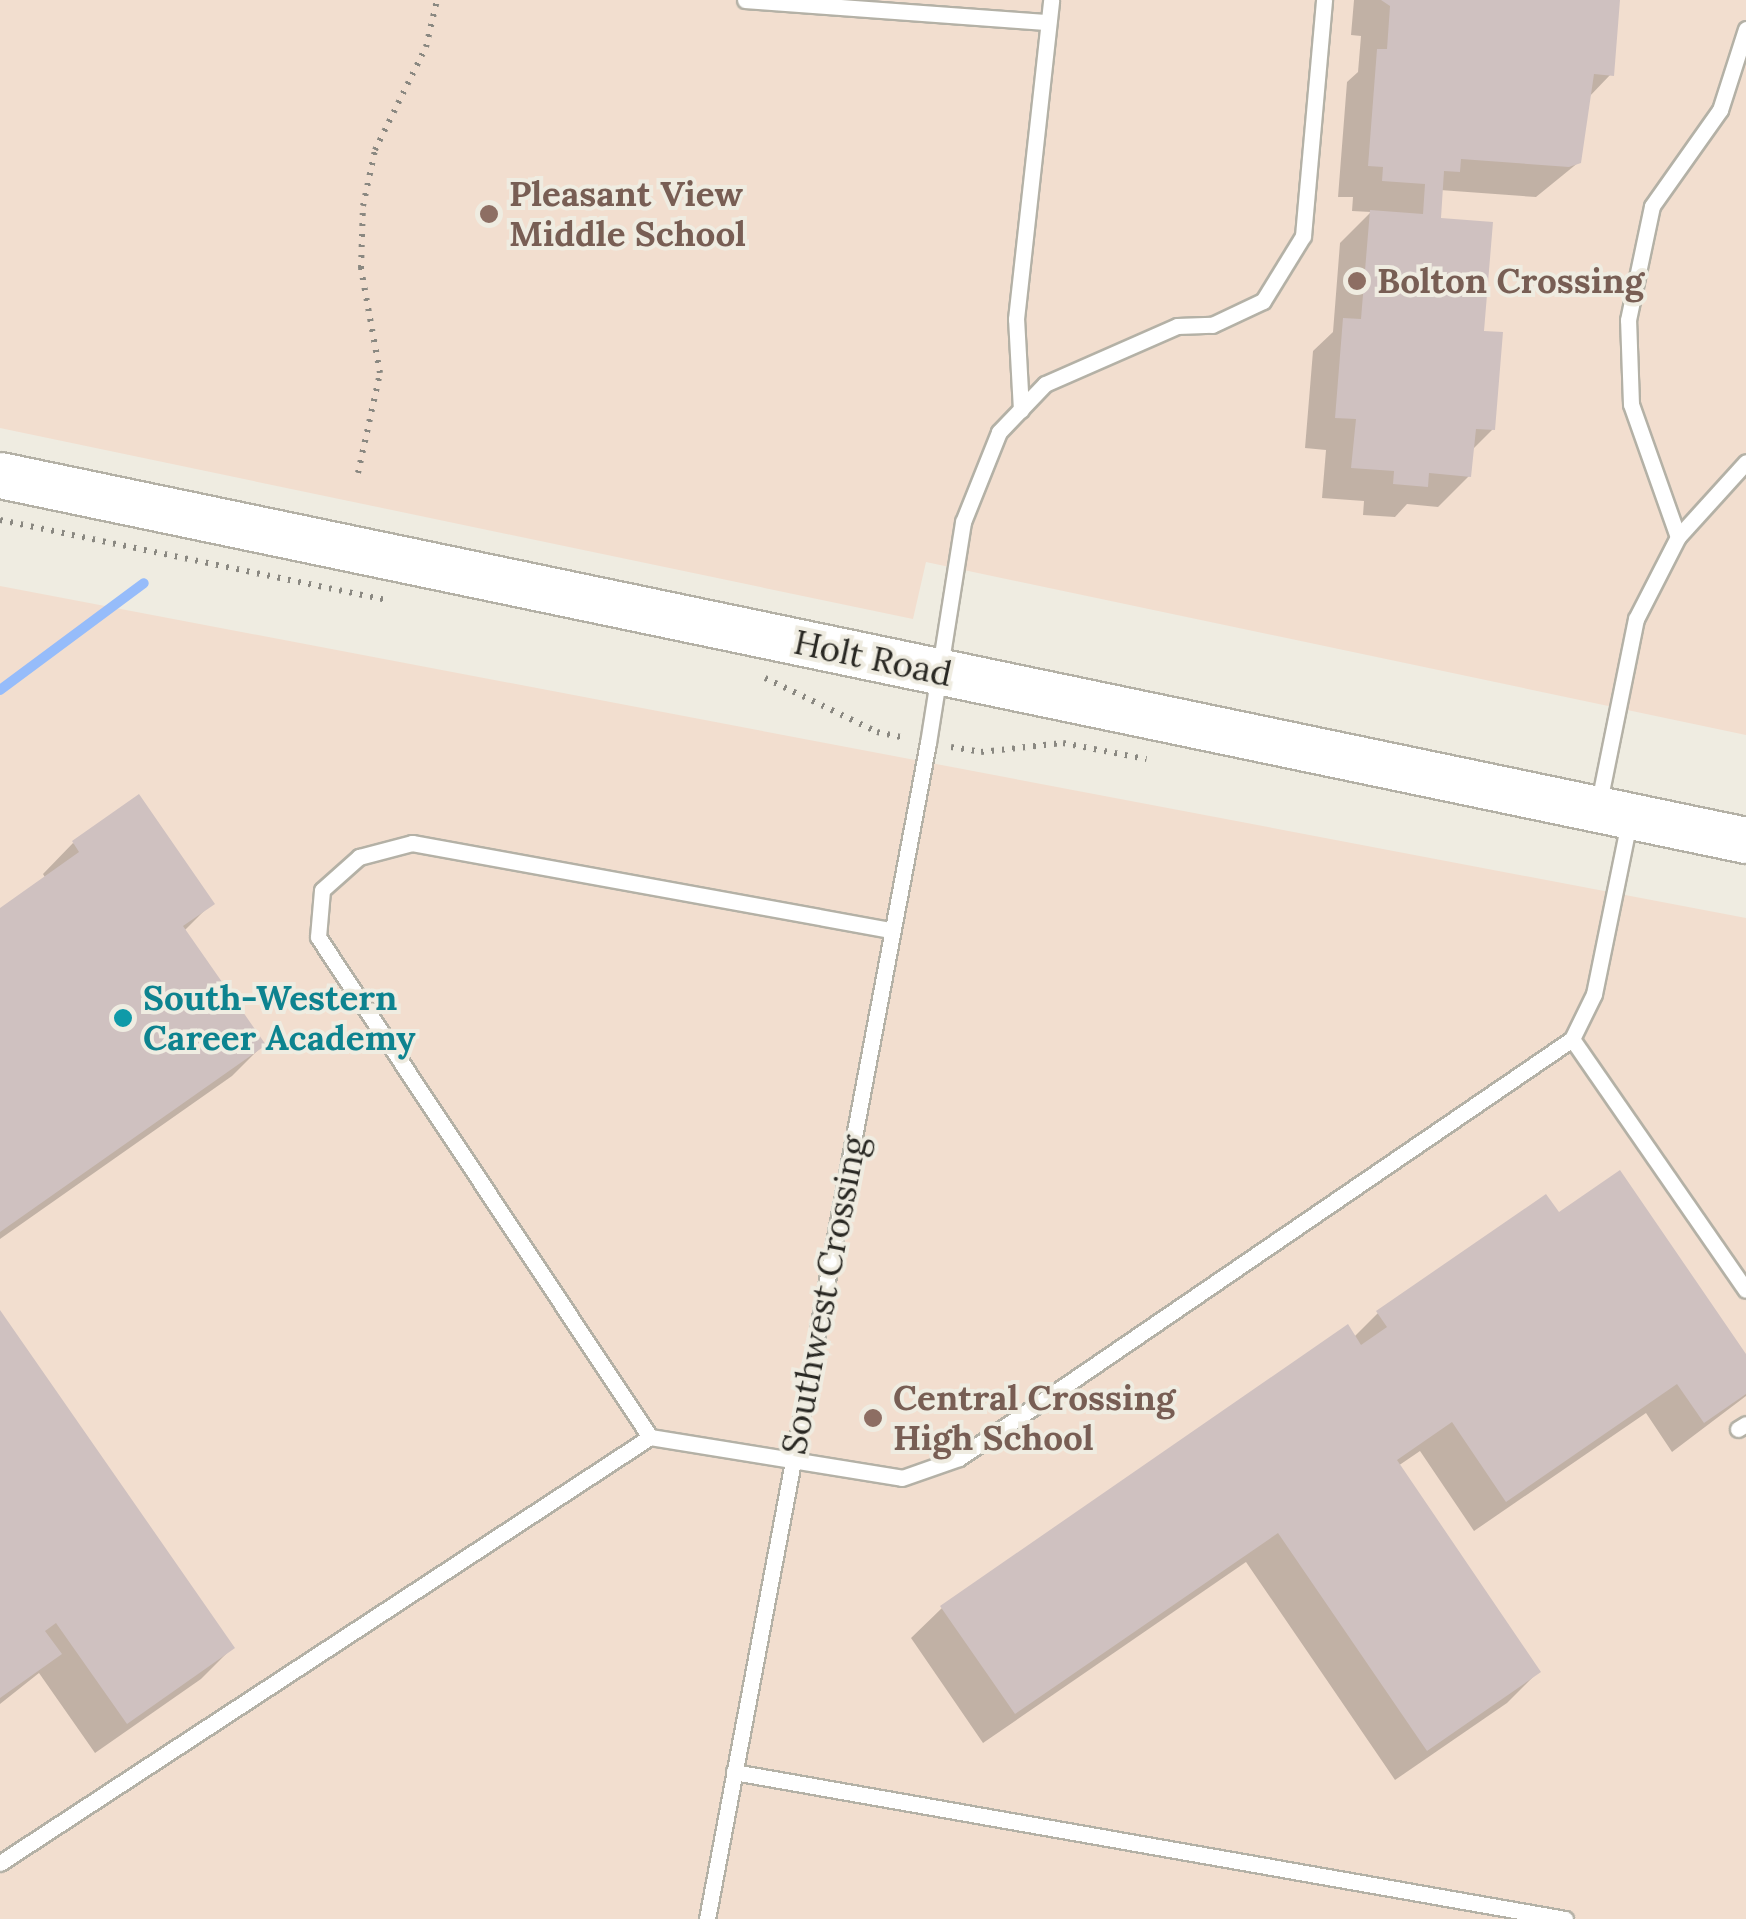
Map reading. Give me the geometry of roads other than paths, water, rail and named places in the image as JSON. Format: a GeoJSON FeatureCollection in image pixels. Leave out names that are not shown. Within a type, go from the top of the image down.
{"type":"FeatureCollection","features":[{"type":"Feature","properties":{"kind":"main road","name":"Holt Road"},"geometry":{"type":"LineString","coordinates":[[0,475],[1746,840]]}},
{"type":"Feature","properties":{"kind":"lane"},"geometry":{"type":"LineString","coordinates":[[745,0],[1048,22]]}},
{"type":"Feature","properties":{"kind":"lane"},"geometry":{"type":"LineString","coordinates":[[1021,410],[1016,319],[1051,0]]}},
{"type":"Feature","properties":{"kind":"lane","name":"Southwest Crossing"},"geometry":{"type":"LineString","coordinates":[[708,1919],[928,743],[962,522],[999,432],[1045,384],[1177,326],[1212,325],[1262,300],[1302,236],[1324,0]]}},
{"type":"Feature","properties":{"kind":"lane"},"geometry":{"type":"LineString","coordinates":[[1678,536],[1631,404],[1628,320],[1652,206],[1720,110],[1746,29]]}},
{"type":"Feature","properties":{"kind":"lane"},"geometry":{"type":"LineString","coordinates":[[0,1864],[650,1437],[902,1478],[960,1458],[1572,1039],[1594,994],[1636,619],[1678,536],[1746,462]]}},
{"type":"Feature","properties":{"kind":"lane"},"geometry":{"type":"LineString","coordinates":[[650,1437],[318,937],[322,890],[359,857],[412,843],[892,930]]}},
{"type":"Feature","properties":{"kind":"lane"},"geometry":{"type":"LineString","coordinates":[[1572,1039],[1746,1290]]}},
{"type":"Feature","properties":{"kind":"lane"},"geometry":{"type":"LineString","coordinates":[[734,1772],[1565,1919]]}},
{"type":"Feature","properties":{"kind":"waterway"},"geometry":{"type":"LineString","coordinates":[[0,690],[144,583]]}},
{"type":"Feature","properties":{"kind":"place","name":"Pleasant View Middle School"},"geometry":{"type":"Point","coordinates":[489,214]}},
{"type":"Feature","properties":{"kind":"place","name":"Bolton Crossing"},"geometry":{"type":"Point","coordinates":[1357,281]}},
{"type":"Feature","properties":{"kind":"place","name":"South-Western Career Academy"},"geometry":{"type":"Point","coordinates":[123,1018]}},
{"type":"Feature","properties":{"kind":"place","name":"Central Crossing High School"},"geometry":{"type":"Point","coordinates":[873,1418]}}]}
